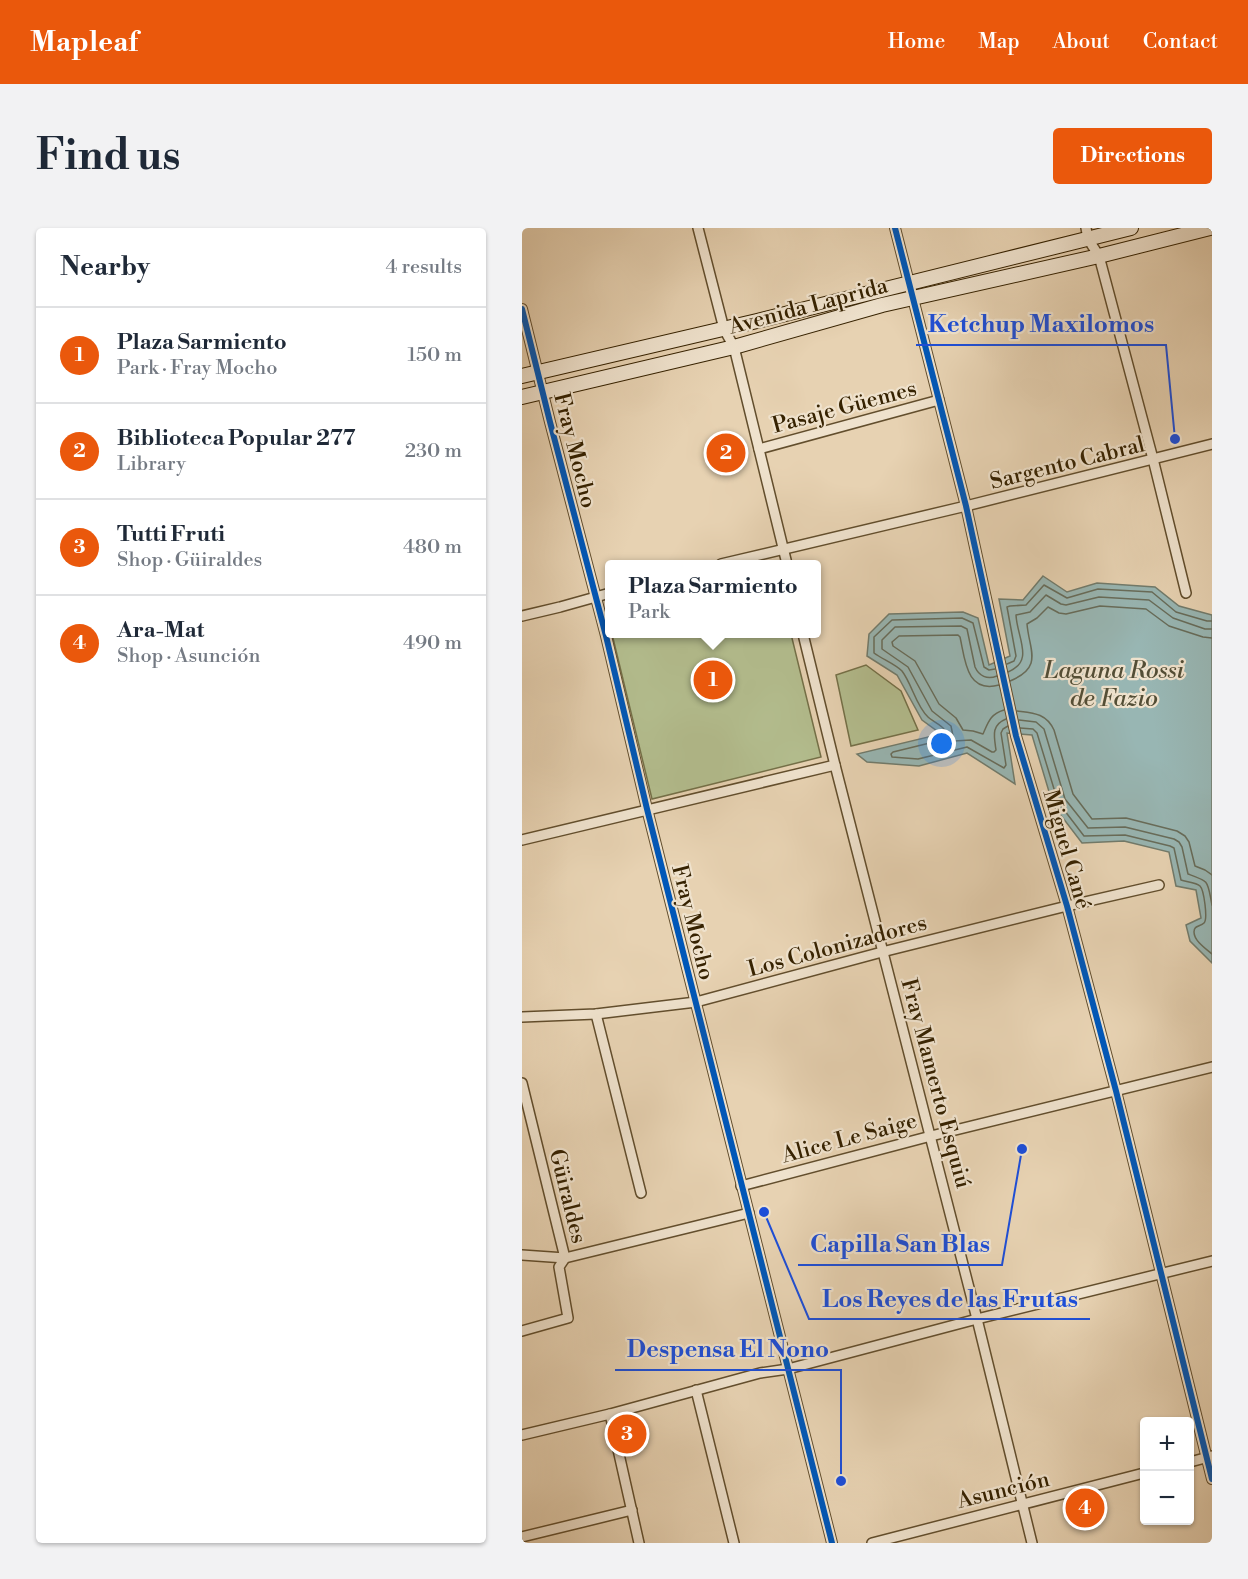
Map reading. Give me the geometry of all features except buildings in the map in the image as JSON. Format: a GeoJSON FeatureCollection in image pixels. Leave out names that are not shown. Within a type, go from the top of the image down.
{"type":"FeatureCollection","features":[{"type":"Feature","properties":{"kind":"main road","name":"Avenida Laprida"},"geometry":{"type":"LineString","coordinates":[[522,376],[724,329],[909,282],[1087,233],[1131,228]]}},
{"type":"Feature","properties":{"kind":"main road","name":"Avenida Laprida"},"geometry":{"type":"LineString","coordinates":[[522,397],[734,347],[882,305],[1099,256],[1210,228]]}},
{"type":"Feature","properties":{"kind":"street"},"geometry":{"type":"LineString","coordinates":[[698,228],[724,329],[734,347],[786,560]]}},
{"type":"Feature","properties":{"kind":"street","name":"Miguel Cané"},"geometry":{"type":"LineString","coordinates":[[895,228],[966,506],[1016,736],[1067,906],[1116,1091],[1160,1273],[1209,1457],[1212,1479]]}},
{"type":"Feature","properties":{"kind":"street"},"geometry":{"type":"LineString","coordinates":[[1087,233],[1099,256],[1186,593]]}},
{"type":"Feature","properties":{"kind":"street","name":"Fray Mocho"},"geometry":{"type":"LineString","coordinates":[[522,309],[605,632]]}},
{"type":"Feature","properties":{"kind":"street","name":"Pasaje Güemes"},"geometry":{"type":"LineString","coordinates":[[759,449],[939,400]]}},
{"type":"Feature","properties":{"kind":"street","name":"Sargento Cabral"},"geometry":{"type":"LineString","coordinates":[[738,560],[966,506],[1212,444]]}},
{"type":"Feature","properties":{"kind":"street"},"geometry":{"type":"LineString","coordinates":[[522,616],[605,594]]}},
{"type":"Feature","properties":{"kind":"street","name":"Fray Mocho"},"geometry":{"type":"LineString","coordinates":[[606,638],[647,810],[832,1543]]}},
{"type":"Feature","properties":{"kind":"street","name":"Fray Mamerto Esquiú"},"geometry":{"type":"LineString","coordinates":[[804,638],[1032,1543]]}},
{"type":"Feature","properties":{"kind":"street"},"geometry":{"type":"LineString","coordinates":[[522,840],[835,765]]}},
{"type":"Feature","properties":{"kind":"street","name":"Los Colonizadores"},"geometry":{"type":"LineString","coordinates":[[522,1017],[596,1014],[696,1002],[882,952],[1159,885]]}},
{"type":"Feature","properties":{"kind":"street"},"geometry":{"type":"LineString","coordinates":[[596,1014],[641,1193]]}},
{"type":"Feature","properties":{"kind":"street","name":"Alice Le Saige"},"geometry":{"type":"LineString","coordinates":[[741,1186],[931,1136],[1212,1067]]}},
{"type":"Feature","properties":{"kind":"street","name":"Güiraldes"},"geometry":{"type":"LineString","coordinates":[[522,1083],[564,1258],[559,1267],[568,1318],[522,1332]]}},
{"type":"Feature","properties":{"kind":"street"},"geometry":{"type":"LineString","coordinates":[[522,1255],[564,1258],[749,1213]]}},
{"type":"Feature","properties":{"kind":"street"},"geometry":{"type":"LineString","coordinates":[[522,1436],[760,1373],[788,1369],[977,1319],[1212,1261]]}},
{"type":"Feature","properties":{"kind":"street"},"geometry":{"type":"LineString","coordinates":[[696,1390],[735,1543]]}},
{"type":"Feature","properties":{"kind":"street"},"geometry":{"type":"LineString","coordinates":[[610,1414],[639,1543]]}},
{"type":"Feature","properties":{"kind":"street"},"geometry":{"type":"LineString","coordinates":[[1194,1461],[1209,1457]]}},
{"type":"Feature","properties":{"kind":"street","name":"Asunción"},"geometry":{"type":"LineString","coordinates":[[872,1543],[1140,1474]]}},
{"type":"Feature","properties":{"kind":"street"},"geometry":{"type":"LineString","coordinates":[[522,1536],[632,1510]]}},
{"type":"Feature","properties":{"kind":"green space"},"geometry":{"type":"Polygon","coordinates":[[[613,638],[792,638],[821,757],[652,799],[613,638]]]}},
{"type":"Feature","properties":{"kind":"green space"},"geometry":{"type":"Polygon","coordinates":[[[866,665],[901,691],[918,730],[851,746],[836,675],[866,665]]]}},
{"type":"Feature","properties":{"kind":"water","name":"Laguna Rossi de Fazio"},"geometry":{"type":"Polygon","coordinates":[[[1043,576],[1067,592],[1097,583],[1155,587],[1179,606],[1212,615],[1212,963],[1190,941],[1186,925],[1201,918],[1196,890],[1176,886],[1169,852],[1124,841],[1082,843],[1053,805],[1032,735],[1007,733],[1015,784],[967,753],[919,766],[867,762],[857,754],[941,734],[922,720],[897,675],[867,656],[869,634],[889,614],[963,612],[978,618],[989,665],[1010,656],[999,599],[1023,600],[1043,576]]]}},
{"type":"Feature","properties":{"kind":"cycle path"},"geometry":{"type":"LineString","coordinates":[[895,228],[966,506],[1016,736],[1067,906],[1116,1091],[1212,1479]]}},
{"type":"Feature","properties":{"kind":"cycle path"},"geometry":{"type":"LineString","coordinates":[[522,309],[605,632]]}},
{"type":"Feature","properties":{"kind":"cycle path"},"geometry":{"type":"LineString","coordinates":[[606,638],[647,809],[832,1543]]}},
{"type":"Feature","properties":{"kind":"place","name":"Ketchup Maxilomos"},"geometry":{"type":"Point","coordinates":[1175,439]}},
{"type":"Feature","properties":{"kind":"place","name":"Biblioteca Popular 277"},"geometry":{"type":"Point","coordinates":[726,453]}},
{"type":"Feature","properties":{"kind":"place","name":"Plaza Sarmiento"},"geometry":{"type":"Point","coordinates":[713,680]}},
{"type":"Feature","properties":{"kind":"place","name":"Capilla San Blas"},"geometry":{"type":"Point","coordinates":[1022,1149]}},
{"type":"Feature","properties":{"kind":"place","name":"Los Reyes de las Frutas"},"geometry":{"type":"Point","coordinates":[764,1212]}},
{"type":"Feature","properties":{"kind":"place","name":"Tutti Fruti"},"geometry":{"type":"Point","coordinates":[627,1434]}},
{"type":"Feature","properties":{"kind":"place","name":"Despensa El Nono"},"geometry":{"type":"Point","coordinates":[841,1481]}},
{"type":"Feature","properties":{"kind":"place","name":"Ara-Mat"},"geometry":{"type":"Point","coordinates":[1085,1508]}}]}
